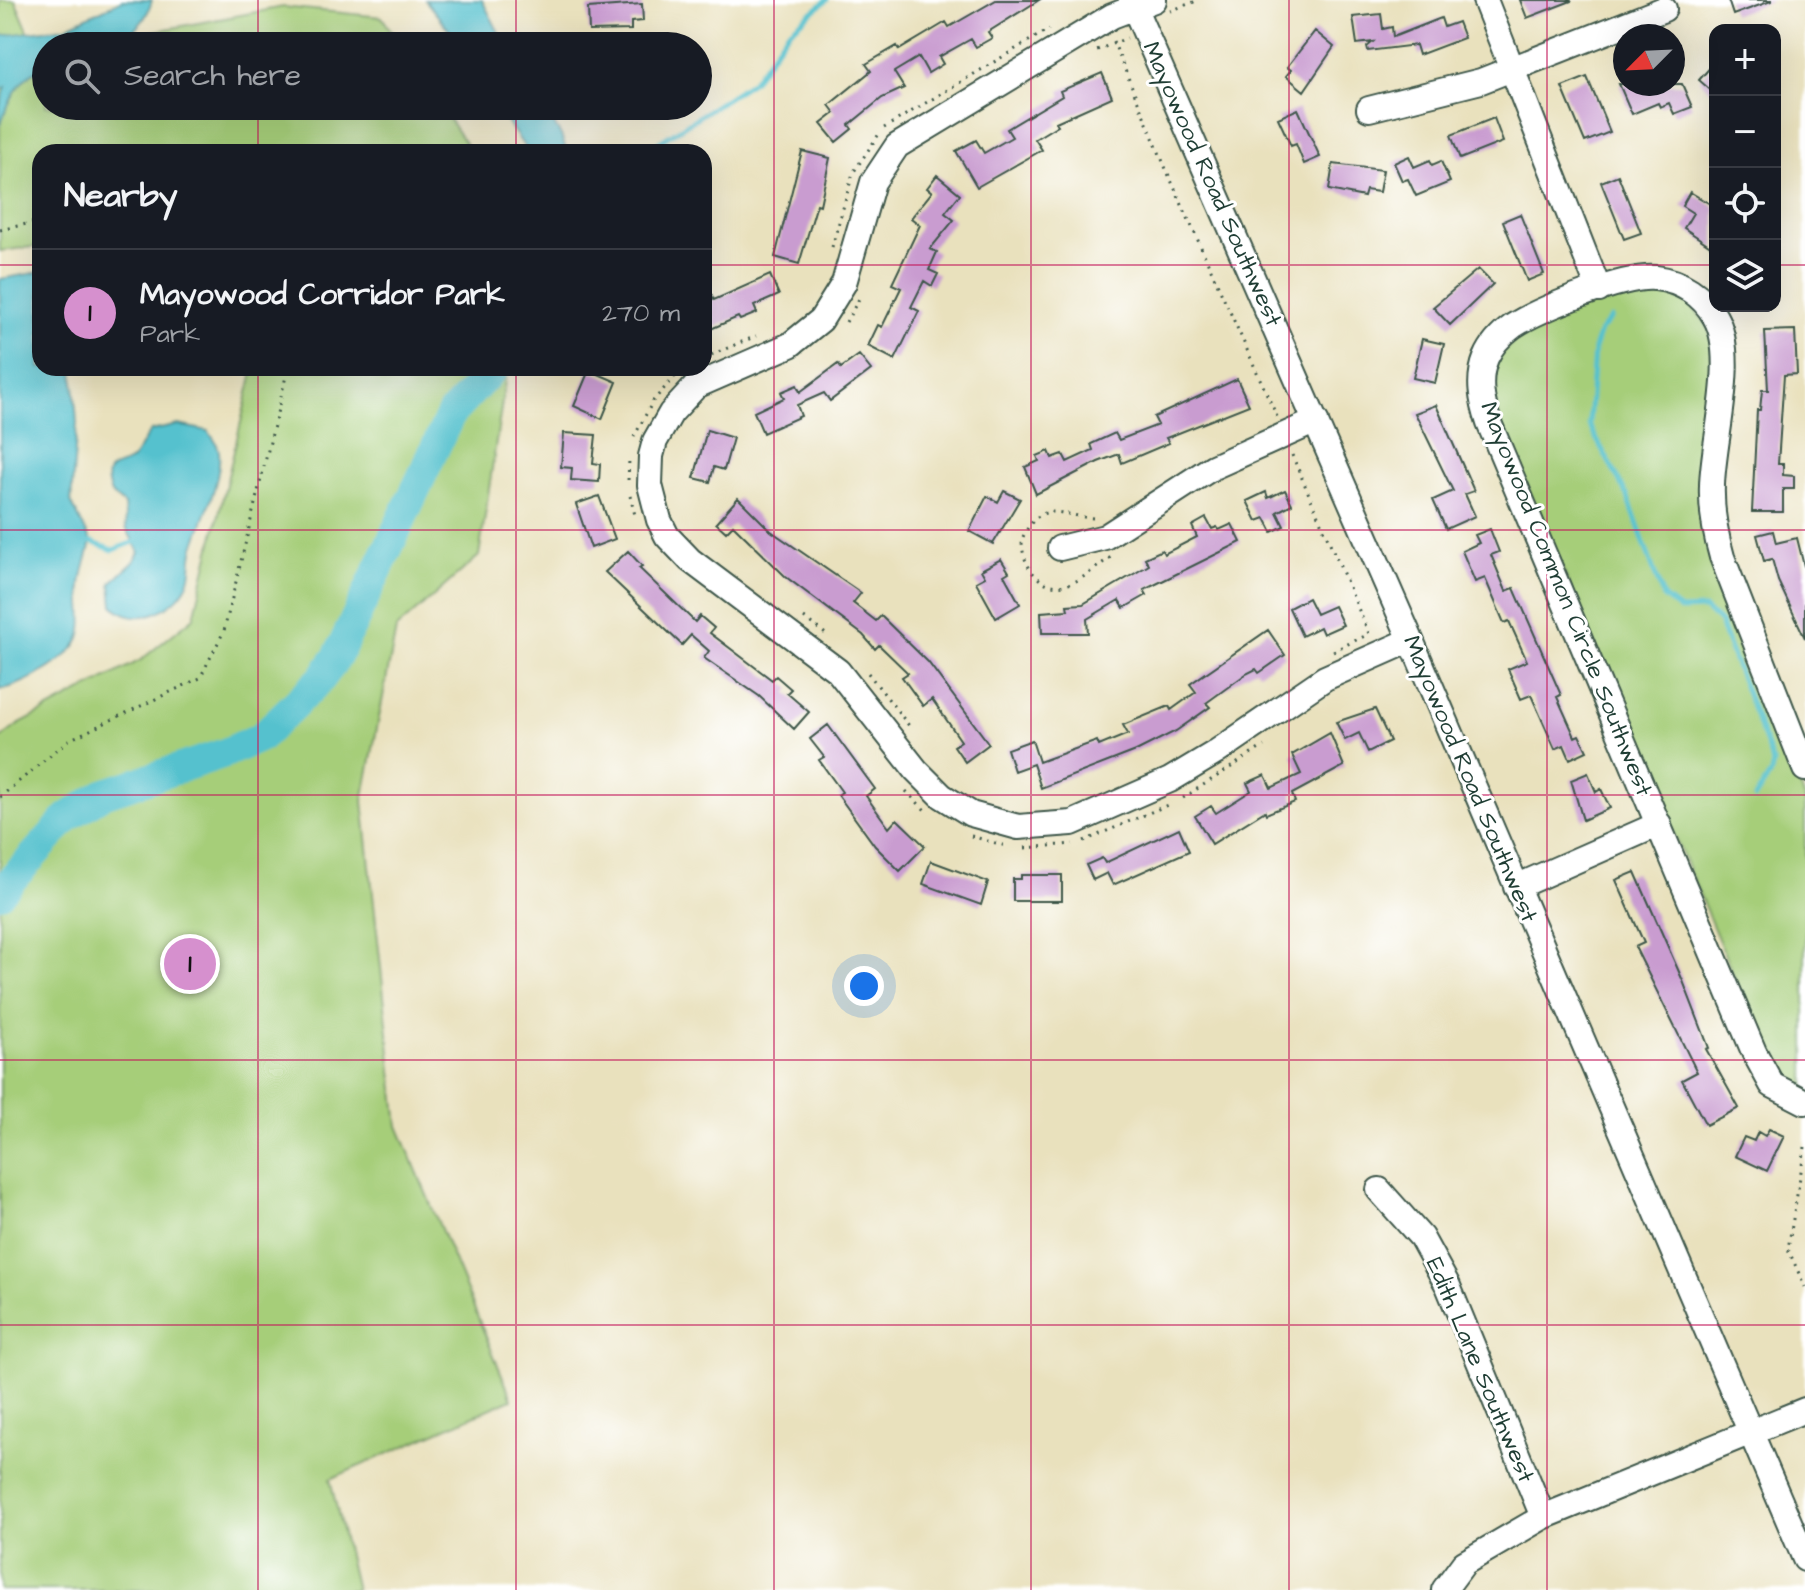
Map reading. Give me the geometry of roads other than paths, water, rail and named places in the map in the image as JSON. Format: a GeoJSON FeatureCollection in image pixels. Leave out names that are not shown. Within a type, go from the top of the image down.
{"type":"FeatureCollection","features":[{"type":"Feature","properties":{"kind":"street"},"geometry":{"type":"LineString","coordinates":[[1485,0],[1599,290]]}},
{"type":"Feature","properties":{"kind":"street"},"geometry":{"type":"LineString","coordinates":[[1140,2],[897,146],[873,182],[844,283],[821,320],[790,345],[696,386],[671,413],[655,441],[651,456],[650,485],[659,520],[667,536],[690,560],[838,671],[936,790],[971,814],[1018,827],[1072,823],[1158,786],[1215,753],[1325,678],[1411,640]]}},
{"type":"Feature","properties":{"kind":"street","name":"Mayowood Road Southwest"},"geometry":{"type":"LineString","coordinates":[[1140,2],[1316,421],[1805,1559]]}},
{"type":"Feature","properties":{"kind":"street"},"geometry":{"type":"LineString","coordinates":[[1369,109],[1448,90],[1513,69],[1664,9]]}},
{"type":"Feature","properties":{"kind":"street","name":"Mayowood Common Circle Southwest"},"geometry":{"type":"LineString","coordinates":[[1805,769],[1722,557],[1713,522],[1711,486],[1725,348],[1717,319],[1707,305],[1685,287],[1656,278],[1626,281],[1523,320],[1502,335],[1487,356],[1482,370],[1481,396],[1489,423],[1763,1071],[1784,1094],[1805,1102]]}},
{"type":"Feature","properties":{"kind":"street"},"geometry":{"type":"LineString","coordinates":[[1060,548],[1105,537],[1213,467],[1316,421]]}},
{"type":"Feature","properties":{"kind":"street"},"geometry":{"type":"LineString","coordinates":[[1516,887],[1659,824]]}},
{"type":"Feature","properties":{"kind":"street","name":"Edith Lane Southwest"},"geometry":{"type":"LineString","coordinates":[[1379,1190],[1421,1237],[1448,1286],[1543,1517]]}},
{"type":"Feature","properties":{"kind":"street"},"geometry":{"type":"LineString","coordinates":[[1444,1590],[1464,1563],[1543,1517],[1805,1410]]}},
{"type":"Feature","properties":{"kind":"water"},"geometry":{"type":"Polygon","coordinates":[[[122,0],[152,0],[145,17],[132,32],[32,32],[32,73],[12,98],[0,125],[0,105],[6,87],[0,90],[0,36],[66,27],[122,0]]]}},
{"type":"Feature","properties":{"kind":"water"},"geometry":{"type":"Polygon","coordinates":[[[425,0],[482,0],[499,32],[451,32],[425,0]]]}},
{"type":"Feature","properties":{"kind":"water"},"geometry":{"type":"Polygon","coordinates":[[[506,120],[551,120],[564,144],[522,144],[506,120]]]}},
{"type":"Feature","properties":{"kind":"water"},"geometry":{"type":"Polygon","coordinates":[[[32,273],[32,376],[74,376],[77,423],[71,502],[91,542],[81,585],[83,624],[76,644],[46,670],[0,690],[0,279],[32,273]]]}},
{"type":"Feature","properties":{"kind":"water"},"geometry":{"type":"Polygon","coordinates":[[[178,425],[208,431],[215,441],[219,463],[215,487],[194,547],[190,579],[182,593],[154,614],[132,616],[113,605],[111,583],[134,562],[139,552],[126,528],[124,505],[111,494],[108,475],[113,468],[133,458],[151,431],[178,425]]]}},
{"type":"Feature","properties":{"kind":"waterway"},"geometry":{"type":"LineString","coordinates":[[712,108],[753,81],[788,32],[827,0]]}},
{"type":"Feature","properties":{"kind":"waterway"},"geometry":{"type":"LineString","coordinates":[[656,144],[693,120]]}},
{"type":"Feature","properties":{"kind":"waterway"},"geometry":{"type":"LineString","coordinates":[[1611,318],[1600,331],[1594,349],[1589,425],[1628,497],[1663,597],[1680,610],[1705,609],[1720,623],[1773,763],[1771,773],[1755,798]]}},
{"type":"Feature","properties":{"kind":"waterway"},"geometry":{"type":"LineString","coordinates":[[0,893],[68,817],[103,794],[225,753],[261,737],[321,679],[337,657],[451,414],[487,376]]}},
{"type":"Feature","properties":{"kind":"waterway"},"geometry":{"type":"LineString","coordinates":[[91,542],[113,550],[134,542]]}},
{"type":"Feature","properties":{"kind":"place","name":"Mayowood Corridor Park"},"geometry":{"type":"Point","coordinates":[190,964]}}]}
